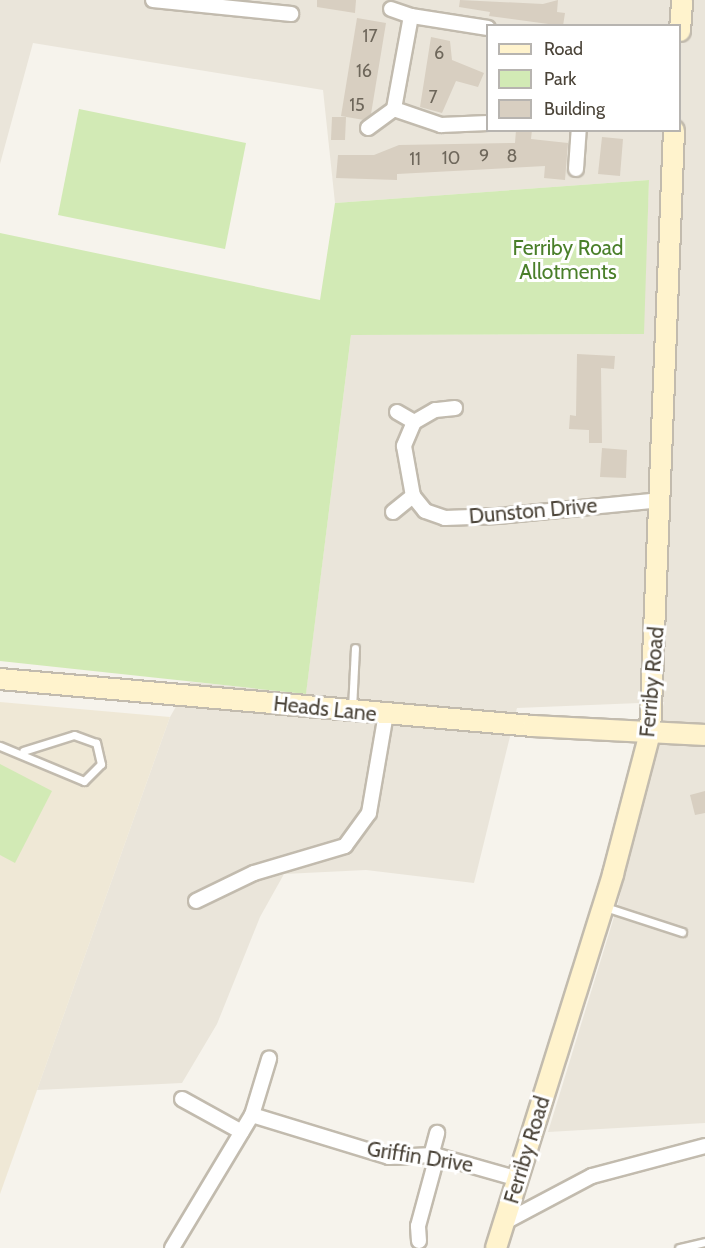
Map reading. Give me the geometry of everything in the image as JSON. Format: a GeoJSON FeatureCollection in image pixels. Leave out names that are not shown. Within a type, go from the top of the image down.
{"type":"FeatureCollection","features":[{"type":"Feature","properties":{"kind":"street"},"geometry":{"type":"LineString","coordinates":[[153,0],[168,6],[218,3],[271,5],[291,14]]}},
{"type":"Feature","properties":{"kind":"street"},"geometry":{"type":"LineString","coordinates":[[680,24],[682,0]]}},
{"type":"Feature","properties":{"kind":"street"},"geometry":{"type":"LineString","coordinates":[[391,9],[411,16],[486,28]]}},
{"type":"Feature","properties":{"kind":"street"},"geometry":{"type":"LineString","coordinates":[[368,128],[394,109],[411,16]]}},
{"type":"Feature","properties":{"kind":"street"},"geometry":{"type":"LineString","coordinates":[[394,109],[441,125],[486,123]]}},
{"type":"Feature","properties":{"kind":"street"},"geometry":{"type":"LineString","coordinates":[[576,169],[579,132]]}},
{"type":"Feature","properties":{"kind":"street","name":"Ferriby Road"},"geometry":{"type":"LineString","coordinates":[[496,1248],[603,906],[650,733],[661,500],[662,356],[674,132]]}},
{"type":"Feature","properties":{"kind":"street"},"geometry":{"type":"LineString","coordinates":[[393,512],[413,496],[404,446],[414,422],[435,410],[455,408]]}},
{"type":"Feature","properties":{"kind":"street"},"geometry":{"type":"LineString","coordinates":[[398,412],[414,422]]}},
{"type":"Feature","properties":{"kind":"street","name":"Dunston Drive"},"geometry":{"type":"LineString","coordinates":[[413,496],[425,511],[445,518],[661,500]]}},
{"type":"Feature","properties":{"kind":"street","name":"Heads Lane"},"geometry":{"type":"LineString","coordinates":[[0,679],[386,714],[705,735]]}},
{"type":"Feature","properties":{"kind":"street"},"geometry":{"type":"LineString","coordinates":[[196,901],[254,873],[345,846],[369,813],[386,714]]}},
{"type":"Feature","properties":{"kind":"street"},"geometry":{"type":"LineString","coordinates":[[172,1248],[252,1115],[269,1059]]}},
{"type":"Feature","properties":{"kind":"street"},"geometry":{"type":"LineString","coordinates":[[183,1099],[242,1132]]}},
{"type":"Feature","properties":{"kind":"street","name":"Griffin Drive"},"geometry":{"type":"LineString","coordinates":[[252,1115],[389,1157],[434,1156],[518,1179]]}},
{"type":"Feature","properties":{"kind":"street"},"geometry":{"type":"LineString","coordinates":[[419,1242],[418,1226],[434,1156],[436,1133]]}},
{"type":"Feature","properties":{"kind":"street"},"geometry":{"type":"LineString","coordinates":[[505,1222],[592,1176],[705,1146]]}},
{"type":"Feature","properties":{"kind":"lane"},"geometry":{"type":"LineString","coordinates":[[352,711],[355,648]]}},
{"type":"Feature","properties":{"kind":"lane"},"geometry":{"type":"LineString","coordinates":[[0,746],[23,751],[84,781],[100,764],[96,743],[74,735],[23,751]]}},
{"type":"Feature","properties":{"kind":"lane"},"geometry":{"type":"LineString","coordinates":[[603,906],[682,932]]}},
{"type":"Feature","properties":{"kind":"lane"},"geometry":{"type":"LineString","coordinates":[[679,1248],[705,1242]]}},
{"type":"Feature","properties":{"kind":"shaded area"},"geometry":{"type":"Polygon","coordinates":[[[0,0],[705,0],[705,1123],[548,1132],[618,904],[664,702],[517,708],[474,883],[366,870],[284,874],[260,917],[217,1024],[182,1083],[37,1090],[170,717],[190,682],[306,693],[351,335],[643,334],[649,180],[335,203],[323,90],[33,43],[0,164],[0,0]]]}},
{"type":"Feature","properties":{"kind":"shaded area"},"geometry":{"type":"Polygon","coordinates":[[[0,702],[170,717],[0,1194],[0,702]]]}},
{"type":"Feature","properties":{"kind":"green space"},"geometry":{"type":"Polygon","coordinates":[[[79,109],[246,143],[225,249],[58,215],[79,109]]]}},
{"type":"Feature","properties":{"kind":"green space","name":"Ferriby Road Allotments"},"geometry":{"type":"Polygon","coordinates":[[[649,180],[644,334],[351,335],[306,694],[0,661],[0,233],[320,300],[335,203],[649,180]]]}},
{"type":"Feature","properties":{"kind":"green space"},"geometry":{"type":"Polygon","coordinates":[[[0,764],[52,791],[15,863],[0,855],[0,764]]]}},
{"type":"Feature","properties":{"kind":"building"},"geometry":{"type":"Polygon","coordinates":[[[317,0],[356,0],[355,13],[317,7],[317,0]]]}},
{"type":"Feature","properties":{"kind":"building"},"geometry":{"type":"Polygon","coordinates":[[[460,0],[543,4],[558,0],[557,12],[565,13],[563,24],[548,24],[489,16],[490,12],[459,7],[460,0]]]}},
{"type":"Feature","properties":{"kind":"building"},"geometry":{"type":"Polygon","coordinates":[[[357,18],[386,23],[371,114],[364,120],[341,116],[357,18]]]}},
{"type":"Feature","properties":{"kind":"building"},"geometry":{"type":"Polygon","coordinates":[[[431,37],[450,41],[452,60],[484,73],[478,87],[456,81],[442,113],[420,107],[431,37]]]}},
{"type":"Feature","properties":{"kind":"building"},"geometry":{"type":"Polygon","coordinates":[[[332,117],[346,117],[345,140],[331,140],[332,117]]]}},
{"type":"Feature","properties":{"kind":"building"},"geometry":{"type":"Polygon","coordinates":[[[516,132],[532,132],[531,139],[568,143],[565,180],[544,178],[545,166],[397,174],[397,180],[336,178],[338,155],[374,155],[399,145],[515,143],[516,132]]]}},
{"type":"Feature","properties":{"kind":"building"},"geometry":{"type":"Polygon","coordinates":[[[602,137],[623,139],[620,176],[598,174],[602,137]]]}},
{"type":"Feature","properties":{"kind":"building"},"geometry":{"type":"Polygon","coordinates":[[[577,354],[615,356],[614,369],[601,368],[602,443],[589,443],[589,430],[569,429],[570,415],[576,416],[577,354]]]}},
{"type":"Feature","properties":{"kind":"building"},"geometry":{"type":"Polygon","coordinates":[[[602,448],[627,450],[626,478],[600,477],[602,448]]]}},
{"type":"Feature","properties":{"kind":"building"},"geometry":{"type":"Polygon","coordinates":[[[705,791],[705,813],[695,815],[690,795],[705,791]]]}}]}
